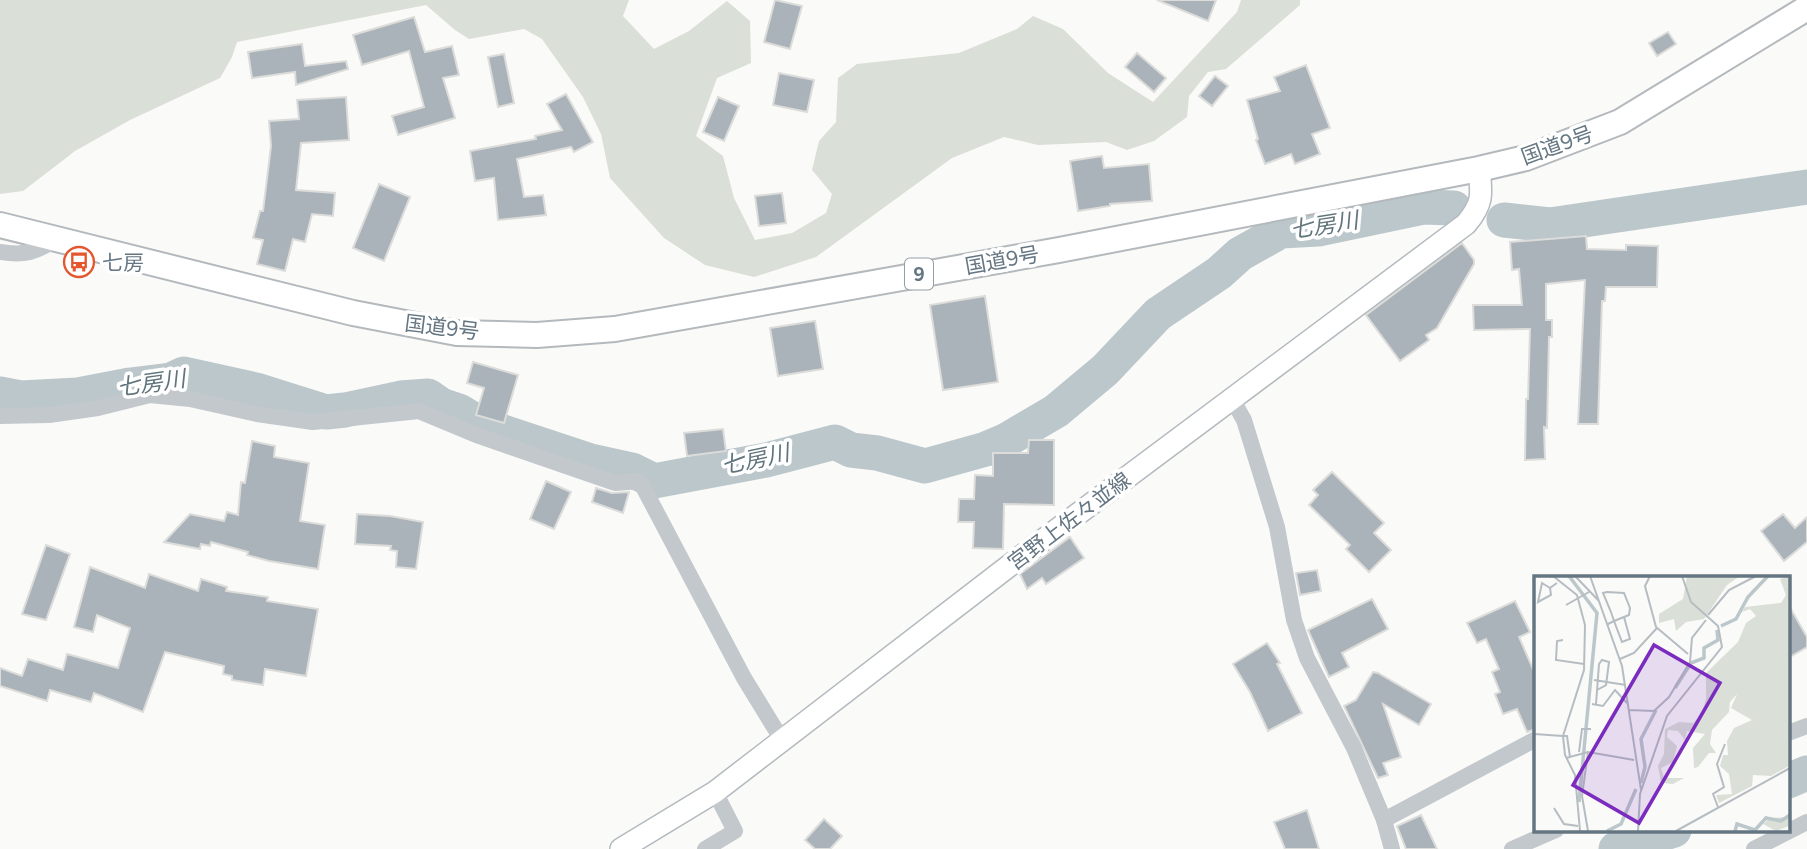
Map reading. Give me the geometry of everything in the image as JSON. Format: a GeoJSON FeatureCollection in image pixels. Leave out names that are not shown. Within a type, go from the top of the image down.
{"type":"FeatureCollection","features":[{"type":"Feature","properties":{"kind":"highway","name":"国道9号"},"geometry":{"type":"LineString","coordinates":[[0,225],[353,313],[457,333],[537,335],[615,330],[729,307],[1059,250],[1526,158],[1620,122],[1807,8]]}},
{"type":"Feature","properties":{"kind":"main road","name":"宮野上佐々並線"},"geometry":{"type":"LineString","coordinates":[[621,849],[715,792],[1466,224],[1479,209],[1479,169]]}},
{"type":"Feature","properties":{"kind":"street"},"geometry":{"type":"LineString","coordinates":[[0,252],[20,255],[41,249],[57,239]]}},
{"type":"Feature","properties":{"kind":"street"},"geometry":{"type":"LineString","coordinates":[[0,416],[49,415],[98,408],[150,396],[190,399],[257,414],[313,422],[419,411],[479,436],[615,483],[640,481],[744,678],[782,740]]}},
{"type":"Feature","properties":{"kind":"street"},"geometry":{"type":"LineString","coordinates":[[1232,399],[1244,419],[1277,527],[1294,620],[1307,658],[1354,748],[1384,820],[1392,849]]}},
{"type":"Feature","properties":{"kind":"street"},"geometry":{"type":"LineString","coordinates":[[1790,732],[1807,726]]}},
{"type":"Feature","properties":{"kind":"street"},"geometry":{"type":"LineString","coordinates":[[1384,820],[1534,740]]}},
{"type":"Feature","properties":{"kind":"street"},"geometry":{"type":"LineString","coordinates":[[705,849],[735,831],[715,792]]}},
{"type":"Feature","properties":{"kind":"street"},"geometry":{"type":"LineString","coordinates":[[1790,830],[1807,821]]}},
{"type":"Feature","properties":{"kind":"street"},"geometry":{"type":"LineString","coordinates":[[1512,849],[1551,832]]}},
{"type":"Feature","properties":{"kind":"street"},"geometry":{"type":"LineString","coordinates":[[1754,849],[1786,832]]}},
{"type":"Feature","properties":{"kind":"shaded area"},"geometry":{"type":"Polygon","coordinates":[[[0,0],[629,0],[623,16],[654,49],[689,31],[727,1],[750,21],[751,63],[717,78],[696,136],[723,156],[734,198],[755,240],[792,233],[826,213],[832,194],[812,170],[819,141],[836,122],[838,78],[857,64],[959,53],[1017,29],[1033,16],[1063,29],[1108,73],[1153,102],[1237,12],[1241,0],[1300,0],[1300,5],[1226,69],[1208,72],[1189,96],[1187,117],[1154,141],[1127,150],[1106,142],[1038,145],[1004,137],[952,158],[816,257],[754,277],[705,265],[664,238],[610,178],[601,134],[583,97],[542,39],[524,29],[469,39],[426,5],[237,42],[220,78],[130,120],[75,151],[23,191],[0,194],[0,0]]]}},
{"type":"Feature","properties":{"kind":"building"},"geometry":{"type":"Polygon","coordinates":[[[775,0],[802,6],[790,49],[764,42],[775,0]]]}},
{"type":"Feature","properties":{"kind":"building"},"geometry":{"type":"Polygon","coordinates":[[[1157,0],[1216,0],[1208,21],[1157,0]]]}},
{"type":"Feature","properties":{"kind":"building"},"geometry":{"type":"Polygon","coordinates":[[[414,17],[425,52],[452,46],[459,75],[443,78],[455,118],[398,135],[392,116],[424,107],[409,51],[362,65],[353,35],[414,17]]]}},
{"type":"Feature","properties":{"kind":"building"},"geometry":{"type":"Polygon","coordinates":[[[1668,32],[1676,44],[1657,56],[1649,43],[1668,32]]]}},
{"type":"Feature","properties":{"kind":"building"},"geometry":{"type":"Polygon","coordinates":[[[302,44],[305,66],[346,61],[348,69],[296,85],[295,72],[252,78],[248,52],[302,44]]]}},
{"type":"Feature","properties":{"kind":"building"},"geometry":{"type":"Polygon","coordinates":[[[1137,53],[1166,78],[1154,92],[1125,67],[1137,53]]]}},
{"type":"Feature","properties":{"kind":"building"},"geometry":{"type":"Polygon","coordinates":[[[504,54],[514,103],[498,107],[488,57],[504,54]]]}},
{"type":"Feature","properties":{"kind":"building"},"geometry":{"type":"Polygon","coordinates":[[[1306,65],[1330,128],[1312,134],[1320,154],[1295,164],[1291,154],[1265,164],[1256,140],[1258,139],[1247,100],[1280,91],[1274,77],[1306,65]]]}},
{"type":"Feature","properties":{"kind":"building"},"geometry":{"type":"Polygon","coordinates":[[[779,73],[814,80],[807,112],[773,105],[779,73]]]}},
{"type":"Feature","properties":{"kind":"building"},"geometry":{"type":"Polygon","coordinates":[[[1215,76],[1228,86],[1212,106],[1199,96],[1215,76]]]}},
{"type":"Feature","properties":{"kind":"building"},"geometry":{"type":"Polygon","coordinates":[[[566,94],[593,142],[574,152],[571,147],[517,159],[524,197],[543,195],[546,215],[498,220],[494,178],[475,181],[470,151],[536,139],[535,136],[562,130],[547,104],[566,94]]]}},
{"type":"Feature","properties":{"kind":"building"},"geometry":{"type":"Polygon","coordinates":[[[346,97],[349,140],[301,143],[296,190],[335,193],[333,216],[312,214],[305,242],[293,239],[285,271],[257,264],[263,240],[253,238],[260,211],[263,211],[271,146],[269,121],[299,119],[297,100],[346,97]]]}},
{"type":"Feature","properties":{"kind":"building"},"geometry":{"type":"Polygon","coordinates":[[[718,97],[739,106],[724,141],[703,132],[718,97]]]}},
{"type":"Feature","properties":{"kind":"building"},"geometry":{"type":"Polygon","coordinates":[[[1102,156],[1104,168],[1149,164],[1152,201],[1110,204],[1078,211],[1070,161],[1102,156]]]}},
{"type":"Feature","properties":{"kind":"building"},"geometry":{"type":"Polygon","coordinates":[[[379,184],[410,197],[384,261],[353,248],[379,184]]]}},
{"type":"Feature","properties":{"kind":"building"},"geometry":{"type":"Polygon","coordinates":[[[782,193],[786,223],[759,226],[755,196],[782,193]]]}},
{"type":"Feature","properties":{"kind":"building"},"geometry":{"type":"Polygon","coordinates":[[[1586,236],[1587,249],[1626,250],[1626,245],[1658,246],[1657,287],[1606,287],[1605,301],[1602,301],[1598,424],[1578,424],[1585,280],[1546,284],[1546,320],[1552,320],[1552,337],[1549,337],[1545,459],[1525,460],[1530,329],[1474,330],[1473,305],[1522,305],[1519,269],[1512,270],[1510,242],[1586,236]]]}},
{"type":"Feature","properties":{"kind":"building"},"geometry":{"type":"Polygon","coordinates":[[[1462,243],[1474,264],[1437,328],[1426,335],[1429,340],[1400,361],[1366,315],[1462,243]]]}},
{"type":"Feature","properties":{"kind":"building"},"geometry":{"type":"Polygon","coordinates":[[[985,296],[998,382],[943,390],[930,305],[985,296]]]}},
{"type":"Feature","properties":{"kind":"building"},"geometry":{"type":"Polygon","coordinates":[[[815,321],[823,369],[778,376],[770,328],[815,321]]]}},
{"type":"Feature","properties":{"kind":"building"},"geometry":{"type":"Polygon","coordinates":[[[473,362],[518,375],[504,423],[476,415],[484,388],[467,383],[473,362]]]}},
{"type":"Feature","properties":{"kind":"building"},"geometry":{"type":"Polygon","coordinates":[[[723,429],[726,451],[687,456],[684,433],[723,429]]]}},
{"type":"Feature","properties":{"kind":"building"},"geometry":{"type":"Polygon","coordinates":[[[1029,440],[1054,440],[1054,505],[1004,504],[1003,549],[973,548],[974,522],[958,522],[959,499],[974,499],[975,475],[993,476],[993,453],[1028,453],[1029,440]]]}},
{"type":"Feature","properties":{"kind":"building"},"geometry":{"type":"Polygon","coordinates":[[[252,441],[275,446],[274,457],[309,463],[300,521],[325,525],[318,569],[269,561],[211,542],[210,546],[201,544],[200,549],[164,542],[190,514],[224,521],[227,512],[238,515],[241,482],[245,483],[252,441]]]}},
{"type":"Feature","properties":{"kind":"building"},"geometry":{"type":"Polygon","coordinates":[[[1332,472],[1384,523],[1374,533],[1391,550],[1369,572],[1346,549],[1350,545],[1309,505],[1318,495],[1313,490],[1332,472]]]}},
{"type":"Feature","properties":{"kind":"building"},"geometry":{"type":"Polygon","coordinates":[[[546,481],[571,492],[554,529],[530,519],[546,481]]]}},
{"type":"Feature","properties":{"kind":"building"},"geometry":{"type":"Polygon","coordinates":[[[596,488],[612,493],[629,492],[623,513],[592,502],[596,488]]]}},
{"type":"Feature","properties":{"kind":"building"},"geometry":{"type":"Polygon","coordinates":[[[357,514],[423,522],[416,569],[396,567],[397,551],[390,550],[391,546],[355,544],[357,514]]]}},
{"type":"Feature","properties":{"kind":"building"},"geometry":{"type":"Polygon","coordinates":[[[1783,514],[1795,528],[1807,517],[1807,542],[1784,561],[1761,531],[1783,514]]]}},
{"type":"Feature","properties":{"kind":"building"},"geometry":{"type":"Polygon","coordinates":[[[1070,537],[1084,558],[1046,584],[1042,578],[1027,589],[1020,574],[1070,537]]]}},
{"type":"Feature","properties":{"kind":"building"},"geometry":{"type":"Polygon","coordinates":[[[46,545],[70,554],[46,620],[22,614],[46,545]]]}},
{"type":"Feature","properties":{"kind":"building"},"geometry":{"type":"Polygon","coordinates":[[[90,567],[145,588],[149,574],[198,591],[201,579],[227,587],[226,591],[268,597],[267,601],[318,609],[306,676],[265,669],[263,685],[232,680],[232,676],[223,674],[224,666],[165,652],[143,712],[94,693],[91,702],[50,690],[47,701],[0,686],[0,668],[22,676],[28,659],[63,670],[67,654],[118,668],[130,628],[97,615],[93,632],[74,627],[90,567]]]}},
{"type":"Feature","properties":{"kind":"building"},"geometry":{"type":"Polygon","coordinates":[[[1317,570],[1321,591],[1300,595],[1296,573],[1317,570]]]}},
{"type":"Feature","properties":{"kind":"building"},"geometry":{"type":"Polygon","coordinates":[[[1372,599],[1388,629],[1342,653],[1349,667],[1329,677],[1308,630],[1372,599]]]}},
{"type":"Feature","properties":{"kind":"building"},"geometry":{"type":"Polygon","coordinates":[[[1515,601],[1530,632],[1519,637],[1534,671],[1534,730],[1527,732],[1517,709],[1503,714],[1495,694],[1500,692],[1492,672],[1499,669],[1486,639],[1477,643],[1467,623],[1515,601]]]}},
{"type":"Feature","properties":{"kind":"building"},"geometry":{"type":"Polygon","coordinates":[[[1790,607],[1807,637],[1807,647],[1790,657],[1790,607]]]}},
{"type":"Feature","properties":{"kind":"building"},"geometry":{"type":"Polygon","coordinates":[[[1267,643],[1280,663],[1277,664],[1302,713],[1268,731],[1250,692],[1233,664],[1267,643]]]}},
{"type":"Feature","properties":{"kind":"building"},"geometry":{"type":"Polygon","coordinates":[[[1373,672],[1431,704],[1419,725],[1383,704],[1401,757],[1383,763],[1388,775],[1378,778],[1344,706],[1356,700],[1373,672]]]}},
{"type":"Feature","properties":{"kind":"building"},"geometry":{"type":"Polygon","coordinates":[[[1307,810],[1319,849],[1285,849],[1274,822],[1307,810]]]}},
{"type":"Feature","properties":{"kind":"building"},"geometry":{"type":"Polygon","coordinates":[[[1421,815],[1437,849],[1406,849],[1397,826],[1421,815]]]}},
{"type":"Feature","properties":{"kind":"building"},"geometry":{"type":"Polygon","coordinates":[[[824,819],[842,836],[830,849],[815,849],[805,840],[824,819]]]}},
{"type":"Feature","properties":{"kind":"waterway","name":"七房川"},"geometry":{"type":"LineString","coordinates":[[1504,220],[1550,225],[1807,187]]}},
{"type":"Feature","properties":{"kind":"waterway","name":"七房川"},"geometry":{"type":"LineString","coordinates":[[0,394],[21,398],[78,395],[171,380],[184,374],[256,390],[326,412],[401,398],[428,396],[482,425],[591,461],[632,470],[654,481],[766,460],[835,442],[851,450],[877,453],[925,466],[986,449],[1056,411],[1105,370],[1158,314],[1219,273],[1240,254],[1281,231],[1318,229],[1423,207],[1454,208]]}},
{"type":"Feature","properties":{"kind":"waterway"},"geometry":{"type":"LineString","coordinates":[[1790,780],[1807,773]]}},
{"type":"Feature","properties":{"kind":"waterway"},"geometry":{"type":"LineString","coordinates":[[1616,849],[1668,832]]}},
{"type":"Feature","properties":{"kind":"place","name":"七房"},"geometry":{"type":"Point","coordinates":[79,262]}}]}
